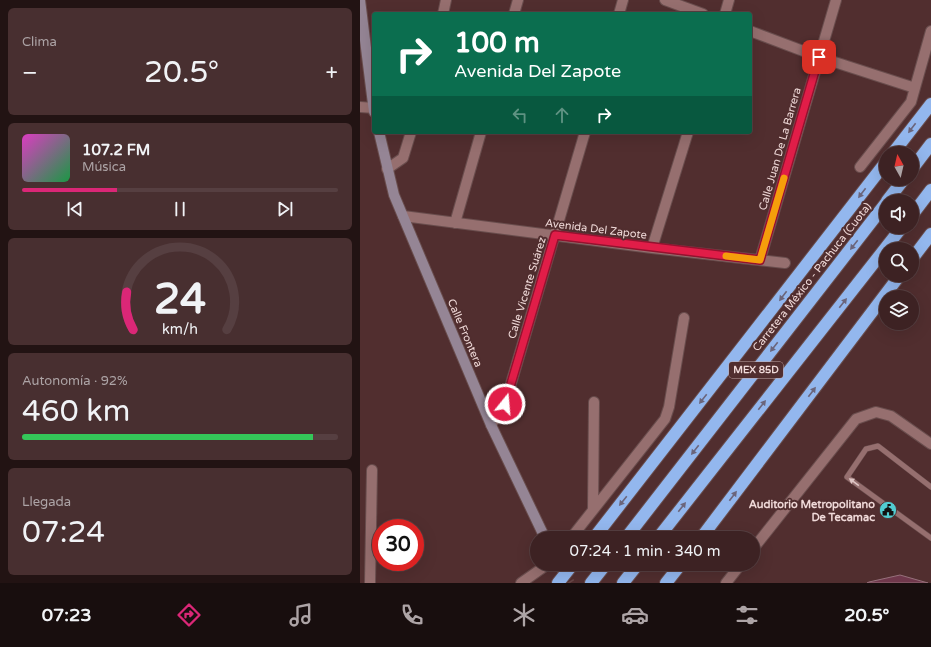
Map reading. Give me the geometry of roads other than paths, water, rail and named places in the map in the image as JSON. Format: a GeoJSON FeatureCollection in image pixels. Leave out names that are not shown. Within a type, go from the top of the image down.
{"type":"FeatureCollection","features":[{"type":"Feature","properties":{"kind":"highway"},"geometry":{"type":"LineString","coordinates":[[898,146],[931,104]]}},
{"type":"Feature","properties":{"kind":"highway"},"geometry":{"type":"LineString","coordinates":[[919,160],[931,144]]}},
{"type":"Feature","properties":{"kind":"highway"},"geometry":{"type":"LineString","coordinates":[[599,531],[879,171]]}},
{"type":"Feature","properties":{"kind":"highway"},"geometry":{"type":"LineString","coordinates":[[919,206],[931,190]]}},
{"type":"Feature","properties":{"kind":"highway","name":"Carretera México - Pachuca (Cuota)"},"geometry":{"type":"LineString","coordinates":[[631,531],[879,212]]}},
{"type":"Feature","properties":{"kind":"highway","name":"MEX 85D"},"geometry":{"type":"LineString","coordinates":[[663,531],[897,234]]}},
{"type":"Feature","properties":{"kind":"highway"},"geometry":{"type":"LineString","coordinates":[[919,250],[931,234]]}},
{"type":"Feature","properties":{"kind":"highway"},"geometry":{"type":"LineString","coordinates":[[706,531],[895,282]]}},
{"type":"Feature","properties":{"kind":"highway"},"geometry":{"type":"LineString","coordinates":[[558,583],[568,571]]}},
{"type":"Feature","properties":{"kind":"highway"},"geometry":{"type":"LineString","coordinates":[[591,583],[600,571]]}},
{"type":"Feature","properties":{"kind":"highway"},"geometry":{"type":"LineString","coordinates":[[623,583],[632,571]]}},
{"type":"Feature","properties":{"kind":"highway"},"geometry":{"type":"LineString","coordinates":[[666,583],[675,571]]}},
{"type":"Feature","properties":{"kind":"main road"},"geometry":{"type":"LineString","coordinates":[[360,0],[372,93]]}},
{"type":"Feature","properties":{"kind":"main road","name":"Calle Frontera"},"geometry":{"type":"LineString","coordinates":[[379,134],[394,195],[491,425],[542,531]]}},
{"type":"Feature","properties":{"kind":"street"},"geometry":{"type":"LineString","coordinates":[[443,12],[446,0]]}},
{"type":"Feature","properties":{"kind":"street"},"geometry":{"type":"LineString","coordinates":[[515,12],[518,0]]}},
{"type":"Feature","properties":{"kind":"street"},"geometry":{"type":"LineString","coordinates":[[620,12],[623,0]]}},
{"type":"Feature","properties":{"kind":"street"},"geometry":{"type":"LineString","coordinates":[[664,0],[697,12]]}},
{"type":"Feature","properties":{"kind":"street"},"geometry":{"type":"LineString","coordinates":[[726,12],[729,0]]}},
{"type":"Feature","properties":{"kind":"street","name":"Calle Juan De La Barrera"},"geometry":{"type":"LineString","coordinates":[[760,260],[836,0]]}},
{"type":"Feature","properties":{"kind":"street"},"geometry":{"type":"LineString","coordinates":[[860,167],[911,102],[931,31]]}},
{"type":"Feature","properties":{"kind":"street"},"geometry":{"type":"LineString","coordinates":[[752,32],[819,57],[915,88]]}},
{"type":"Feature","properties":{"kind":"street"},"geometry":{"type":"LineString","coordinates":[[360,107],[372,109]]}},
{"type":"Feature","properties":{"kind":"street"},"geometry":{"type":"LineString","coordinates":[[387,169],[403,158],[410,134]]}},
{"type":"Feature","properties":{"kind":"street"},"geometry":{"type":"LineString","coordinates":[[455,223],[480,134]]}},
{"type":"Feature","properties":{"kind":"street","name":"Calle Vicente Suárez"},"geometry":{"type":"LineString","coordinates":[[491,425],[505,404],[584,134]]}},
{"type":"Feature","properties":{"kind":"street"},"geometry":{"type":"LineString","coordinates":[[652,248],[687,134]]}},
{"type":"Feature","properties":{"kind":"street","name":"Avenida Del Zapote"},"geometry":{"type":"LineString","coordinates":[[403,216],[652,248],[786,263]]}},
{"type":"Feature","properties":{"kind":"street"},"geometry":{"type":"LineString","coordinates":[[576,531],[665,419],[669,407],[684,318]]}},
{"type":"Feature","properties":{"kind":"street"},"geometry":{"type":"LineString","coordinates":[[593,510],[594,402]]}},
{"type":"Feature","properties":{"kind":"street"},"geometry":{"type":"LineString","coordinates":[[760,540],[856,419],[876,412],[891,416],[931,444]]}},
{"type":"Feature","properties":{"kind":"street"},"geometry":{"type":"LineString","coordinates":[[370,583],[372,470]]}},
{"type":"Feature","properties":{"kind":"street"},"geometry":{"type":"LineString","coordinates":[[521,583],[538,571]]}},
{"type":"Feature","properties":{"kind":"street"},"geometry":{"type":"LineString","coordinates":[[726,583],[735,571]]}},
{"type":"Feature","properties":{"kind":"lane"},"geometry":{"type":"LineString","coordinates":[[931,487],[878,446],[866,449],[847,477],[931,538]]}},
{"type":"Feature","properties":{"kind":"tunnel"},"geometry":{"type":"LineString","coordinates":[[562,571],[570,583]]}},
{"type":"Feature","properties":{"kind":"place","name":"Auditorio Metropolitano De Tecamac"},"geometry":{"type":"Point","coordinates":[888,510]}}]}
